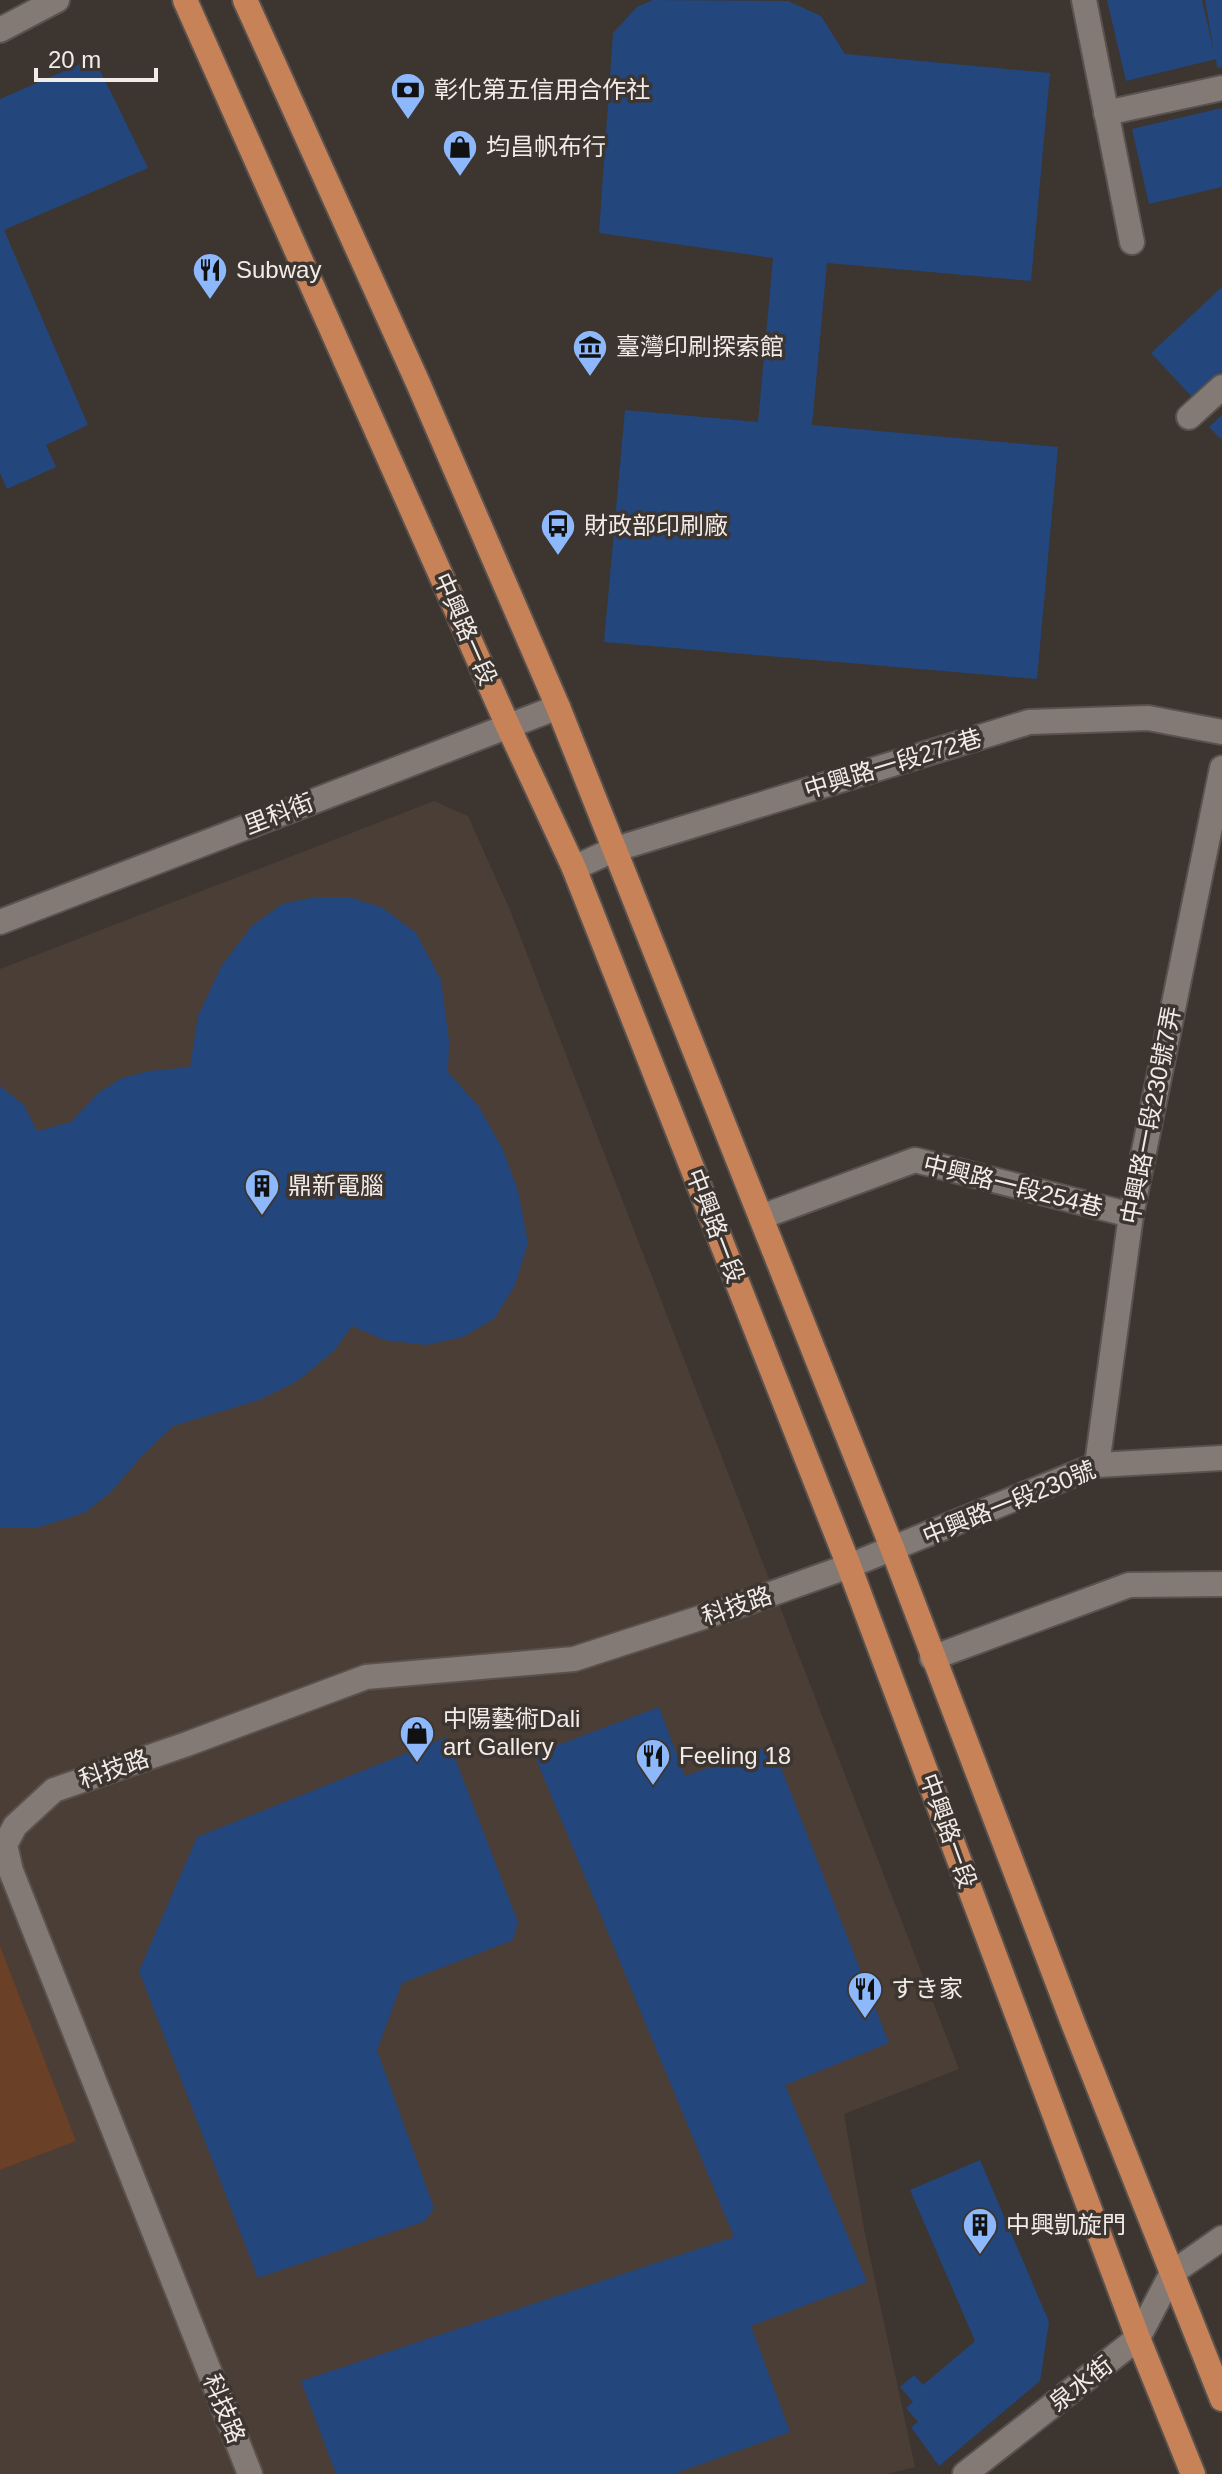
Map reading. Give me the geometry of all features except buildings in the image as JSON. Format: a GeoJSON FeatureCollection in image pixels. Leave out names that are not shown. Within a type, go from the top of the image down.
{"type":"FeatureCollection","features":[{"type":"Feature","properties":{"kind":"main road","name":"中興路一段"},"geometry":{"type":"LineString","coordinates":[[185,0],[574,868],[849,1566],[1138,2338],[1193,2474]]}},
{"type":"Feature","properties":{"kind":"main road","name":"中興路一段"},"geometry":{"type":"LineString","coordinates":[[245,0],[418,383],[558,707],[893,1550],[932,1658],[1222,2399]]}},
{"type":"Feature","properties":{"kind":"street"},"geometry":{"type":"LineString","coordinates":[[0,30],[57,0]]}},
{"type":"Feature","properties":{"kind":"street"},"geometry":{"type":"LineString","coordinates":[[1084,0],[1132,242]]}},
{"type":"Feature","properties":{"kind":"street"},"geometry":{"type":"LineString","coordinates":[[1106,113],[1222,88]]}},
{"type":"Feature","properties":{"kind":"street"},"geometry":{"type":"LineString","coordinates":[[1189,417],[1222,387]]}},
{"type":"Feature","properties":{"kind":"street","name":"里科街"},"geometry":{"type":"LineString","coordinates":[[0,922],[558,707]]}},
{"type":"Feature","properties":{"kind":"street","name":"中興路一段272巷"},"geometry":{"type":"LineString","coordinates":[[574,868],[613,850],[1029,722],[1148,718],[1222,732]]}},
{"type":"Feature","properties":{"kind":"street","name":"中興路一段230號7弄"},"geometry":{"type":"LineString","coordinates":[[1097,1465],[1131,1215],[1222,768]]}},
{"type":"Feature","properties":{"kind":"street","name":"中興路一段254巷"},"geometry":{"type":"LineString","coordinates":[[761,1217],[915,1160],[1131,1215]]}},
{"type":"Feature","properties":{"kind":"street","name":"中興路一段230號"},"geometry":{"type":"LineString","coordinates":[[893,1550],[1097,1465],[1222,1458]]}},
{"type":"Feature","properties":{"kind":"street","name":"科技路"},"geometry":{"type":"LineString","coordinates":[[250,2474],[11,1871],[5,1845],[15,1826],[54,1790],[366,1677],[574,1659],[743,1604],[893,1550]]}},
{"type":"Feature","properties":{"kind":"street"},"geometry":{"type":"LineString","coordinates":[[932,1658],[1129,1585],[1222,1584]]}},
{"type":"Feature","properties":{"kind":"street"},"geometry":{"type":"LineString","coordinates":[[1172,2273],[1222,2238]]}},
{"type":"Feature","properties":{"kind":"street","name":"泉水街"},"geometry":{"type":"LineString","coordinates":[[968,2473],[1138,2338],[1172,2273]]}},
{"type":"Feature","properties":{"kind":"shaded area"},"geometry":{"type":"Polygon","coordinates":[[[434,801],[468,816],[510,910],[959,2069],[844,2114],[865,2234],[915,2467],[887,2474],[0,2474],[0,2170],[75,2141],[0,1946],[0,969],[434,801]]]}},
{"type":"Feature","properties":{"kind":"shaded area"},"geometry":{"type":"Polygon","coordinates":[[[0,1946],[76,2141],[0,2170],[0,1946]]]}},
{"type":"Feature","properties":{"kind":"place","name":"彰化第五信用合作社"},"geometry":{"type":"Point","coordinates":[408,121]}},
{"type":"Feature","properties":{"kind":"place","name":"均昌帆布行"},"geometry":{"type":"Point","coordinates":[460,178]}},
{"type":"Feature","properties":{"kind":"place","name":"Subway"},"geometry":{"type":"Point","coordinates":[210,301]}},
{"type":"Feature","properties":{"kind":"place","name":"臺灣印刷探索館"},"geometry":{"type":"Point","coordinates":[590,378]}},
{"type":"Feature","properties":{"kind":"place","name":"財政部印刷廠"},"geometry":{"type":"Point","coordinates":[558,557]}},
{"type":"Feature","properties":{"kind":"place","name":"鼎新電腦"},"geometry":{"type":"Point","coordinates":[262,1217]}},
{"type":"Feature","properties":{"kind":"place","name":"中陽藝術Dali art Gallery"},"geometry":{"type":"Point","coordinates":[417,1764]}},
{"type":"Feature","properties":{"kind":"place","name":"Feeling 18"},"geometry":{"type":"Point","coordinates":[653,1787]}},
{"type":"Feature","properties":{"kind":"place","name":"すき家"},"geometry":{"type":"Point","coordinates":[865,2020]}},
{"type":"Feature","properties":{"kind":"place","name":"中興凱旋門"},"geometry":{"type":"Point","coordinates":[980,2256]}}]}
